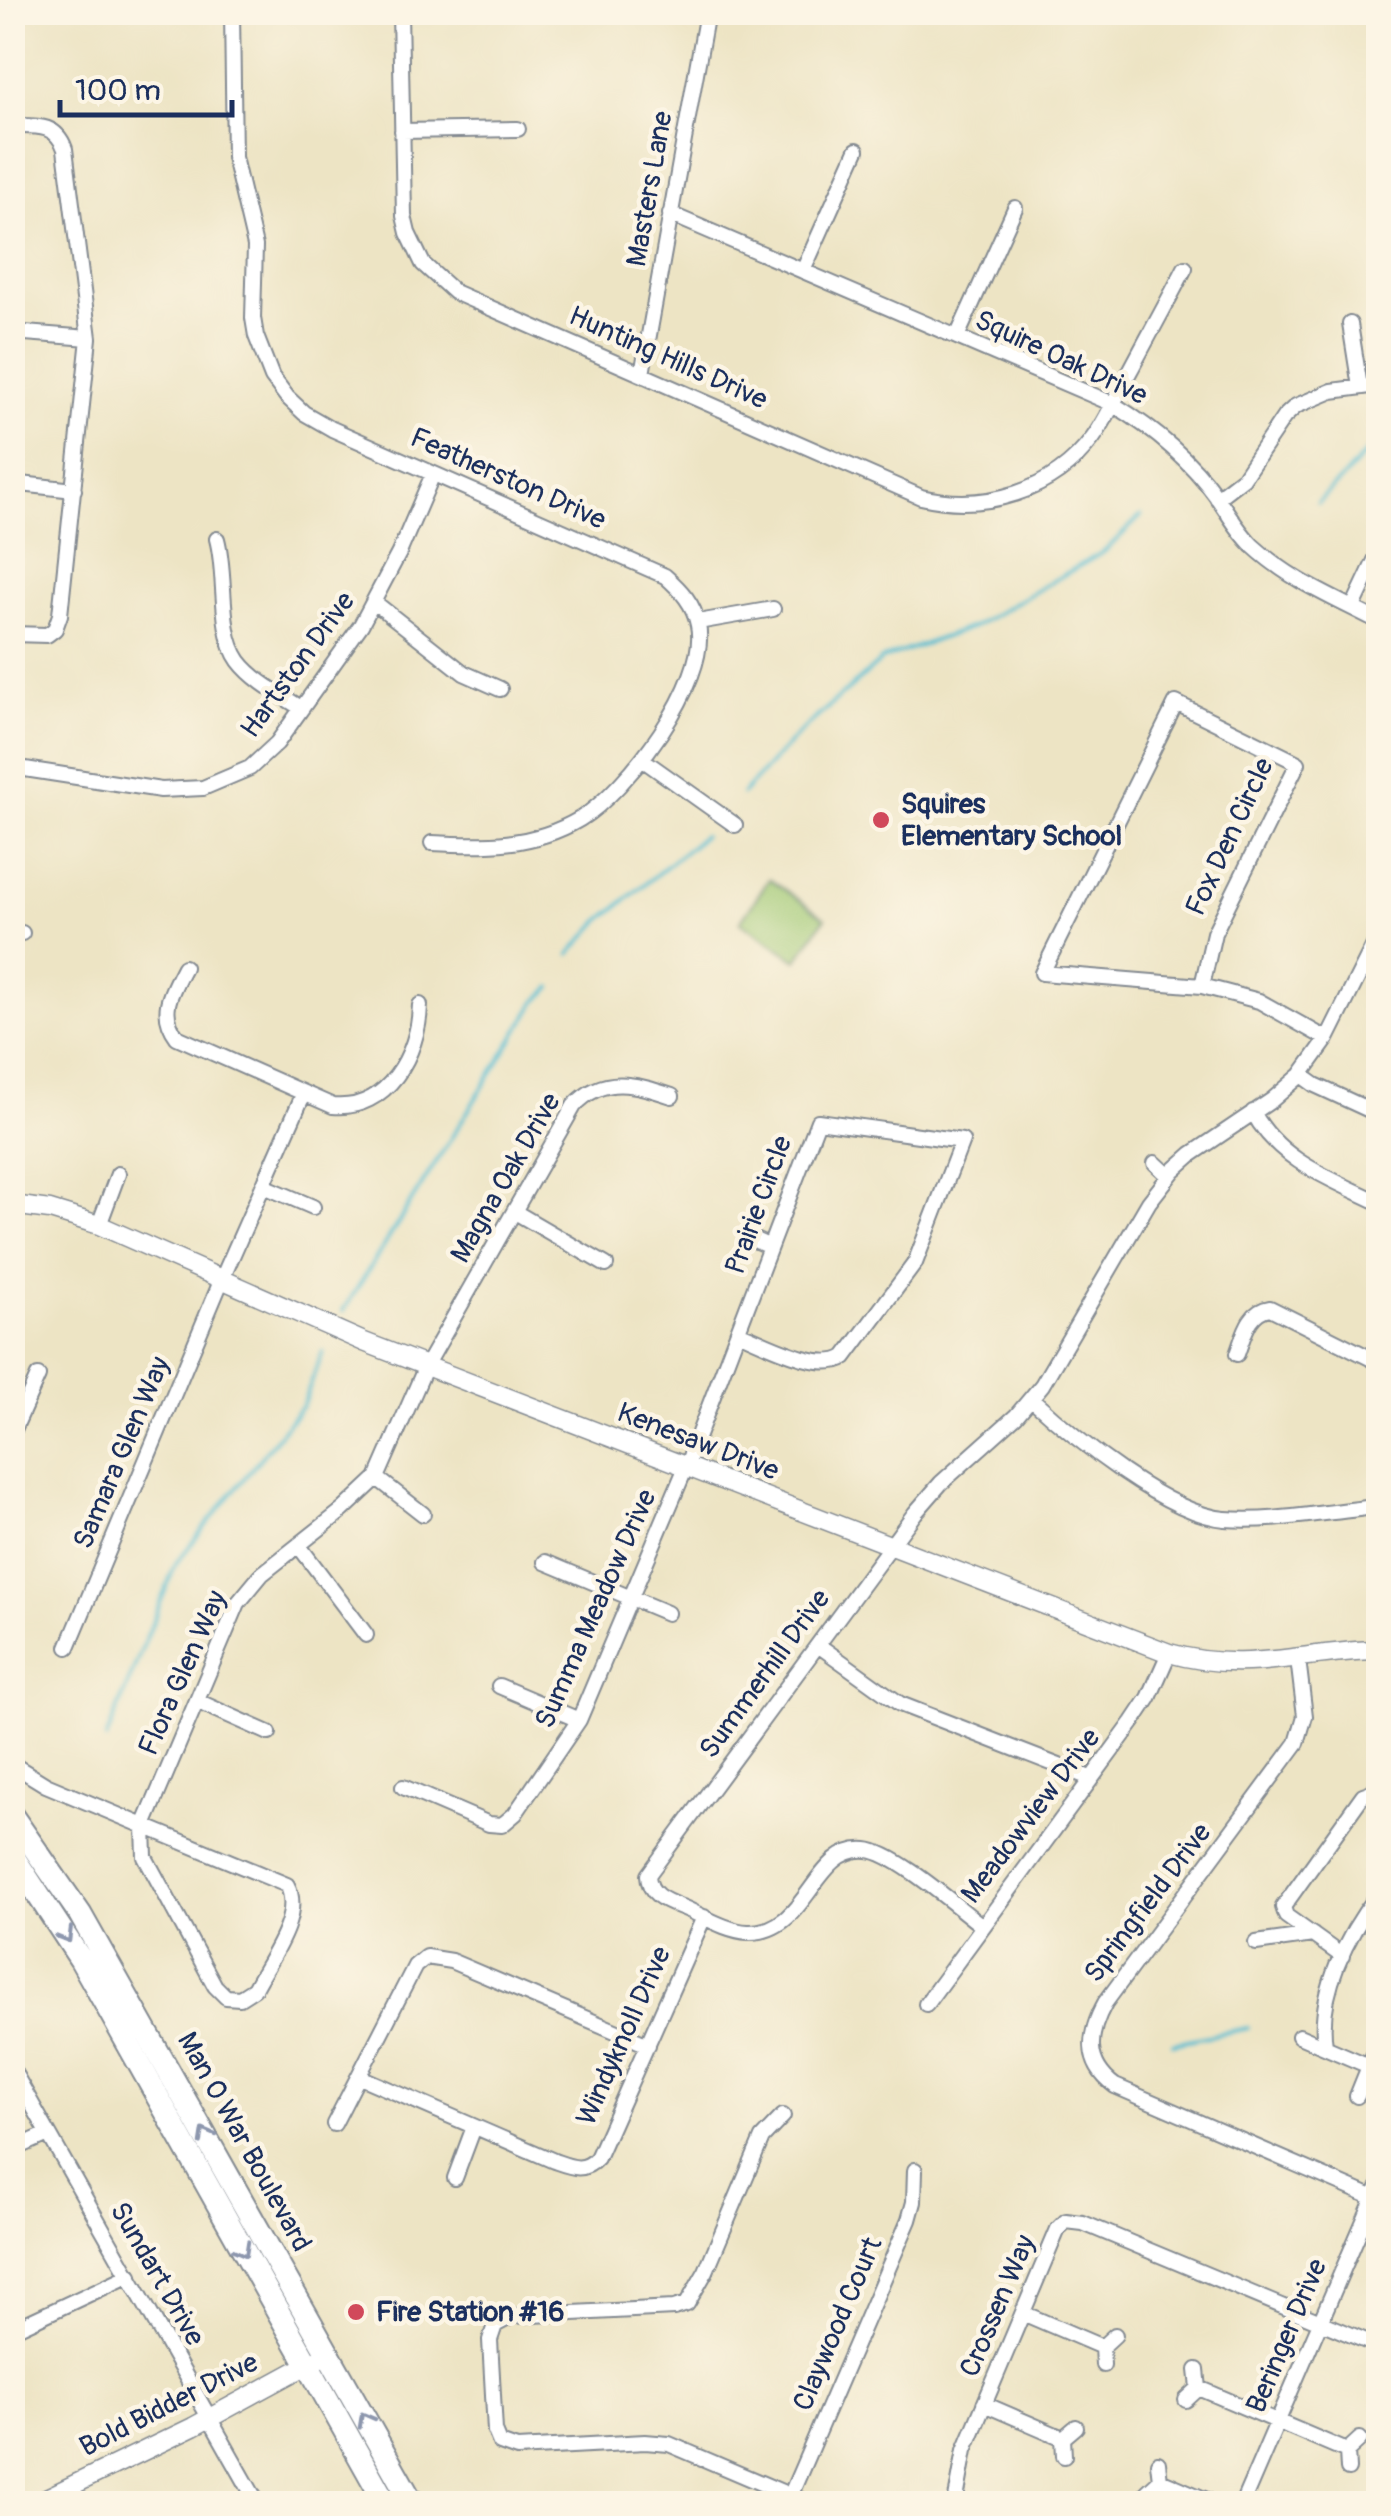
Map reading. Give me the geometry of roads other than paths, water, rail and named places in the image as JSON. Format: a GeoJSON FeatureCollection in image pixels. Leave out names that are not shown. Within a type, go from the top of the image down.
{"type":"FeatureCollection","features":[{"type":"Feature","properties":{"kind":"main road","name":"Man O War Boulevard"},"geometry":{"type":"LineString","coordinates":[[12,1816],[80,1914],[318,2359],[386,2504]]}},
{"type":"Feature","properties":{"kind":"main road","name":"Man O War Boulevard"},"geometry":{"type":"LineString","coordinates":[[12,1855],[81,1960],[318,2359],[413,2504]]}},
{"type":"Feature","properties":{"kind":"street","name":"Featherston Drive"},"geometry":{"type":"LineString","coordinates":[[232,12],[234,157],[255,246],[253,318],[272,378],[304,412],[332,430],[648,566],[680,589],[698,622]]}},
{"type":"Feature","properties":{"kind":"street","name":"Hunting Hills Drive"},"geometry":{"type":"LineString","coordinates":[[400,12],[402,196],[408,233],[434,278],[454,292],[922,497],[963,504],[1005,498],[1052,476],[1080,454],[1113,404],[1184,268]]}},
{"type":"Feature","properties":{"kind":"street","name":"Masters Lane"},"geometry":{"type":"LineString","coordinates":[[642,374],[707,12]]}},
{"type":"Feature","properties":{"kind":"street"},"geometry":{"type":"LineString","coordinates":[[12,126],[50,128],[62,138],[88,338],[58,625],[53,632],[41,636],[12,634]]}},
{"type":"Feature","properties":{"kind":"street"},"geometry":{"type":"LineString","coordinates":[[402,131],[518,129]]}},
{"type":"Feature","properties":{"kind":"street"},"geometry":{"type":"LineString","coordinates":[[803,271],[857,150]]}},
{"type":"Feature","properties":{"kind":"street"},"geometry":{"type":"LineString","coordinates":[[957,337],[1014,208]]}},
{"type":"Feature","properties":{"kind":"street","name":"Squire Oak Drive"},"geometry":{"type":"LineString","coordinates":[[670,214],[1113,404],[1169,444],[1218,498],[1237,529],[1272,562],[1318,593],[1378,621]]}},
{"type":"Feature","properties":{"kind":"street"},"geometry":{"type":"LineString","coordinates":[[1350,324],[1360,387]]}},
{"type":"Feature","properties":{"kind":"street"},"geometry":{"type":"LineString","coordinates":[[12,332],[88,338]]}},
{"type":"Feature","properties":{"kind":"street"},"geometry":{"type":"LineString","coordinates":[[1218,498],[1243,478],[1284,417],[1296,406],[1332,391],[1378,384]]}},
{"type":"Feature","properties":{"kind":"street","name":"Hartston Drive"},"geometry":{"type":"LineString","coordinates":[[12,767],[161,790],[203,788],[236,777],[263,758],[341,655],[374,602],[433,474]]}},
{"type":"Feature","properties":{"kind":"street"},"geometry":{"type":"LineString","coordinates":[[12,484],[74,490]]}},
{"type":"Feature","properties":{"kind":"street"},"geometry":{"type":"LineString","coordinates":[[217,539],[232,648],[252,674],[302,708]]}},
{"type":"Feature","properties":{"kind":"street"},"geometry":{"type":"LineString","coordinates":[[1352,608],[1378,554]]}},
{"type":"Feature","properties":{"kind":"street"},"geometry":{"type":"LineString","coordinates":[[374,602],[464,672],[500,689]]}},
{"type":"Feature","properties":{"kind":"street"},"geometry":{"type":"LineString","coordinates":[[432,843],[512,844],[580,819],[602,802],[642,758],[690,682],[700,648],[698,622],[773,609]]}},
{"type":"Feature","properties":{"kind":"street","name":"Fox Den Circle"},"geometry":{"type":"LineString","coordinates":[[1202,986],[1214,933],[1298,763],[1176,703],[1042,973],[1202,986],[1259,1000],[1328,1039]]}},
{"type":"Feature","properties":{"kind":"street"},"geometry":{"type":"LineString","coordinates":[[642,758],[735,825]]}},
{"type":"Feature","properties":{"kind":"street","name":"Summerhill Drive"},"geometry":{"type":"LineString","coordinates":[[982,1925],[888,1857],[864,1850],[844,1854],[834,1861],[798,1906],[771,1929],[738,1930],[660,1898],[649,1885],[650,1871],[928,1497],[1032,1398],[1169,1176],[1208,1142],[1302,1075],[1328,1039],[1378,937]]}},
{"type":"Feature","properties":{"kind":"street"},"geometry":{"type":"LineString","coordinates":[[184,967],[166,1010],[167,1022],[176,1037],[333,1106],[346,1108],[373,1100],[384,1090],[415,1038],[420,1005]]}},
{"type":"Feature","properties":{"kind":"street"},"geometry":{"type":"LineString","coordinates":[[1302,1075],[1378,1114]]}},
{"type":"Feature","properties":{"kind":"street","name":"Magna Oak Drive"},"geometry":{"type":"LineString","coordinates":[[426,1366],[562,1126],[584,1095],[611,1083],[672,1096]]}},
{"type":"Feature","properties":{"kind":"street","name":"Samara Glen Way"},"geometry":{"type":"LineString","coordinates":[[68,1646],[303,1095]]}},
{"type":"Feature","properties":{"kind":"street"},"geometry":{"type":"LineString","coordinates":[[1253,1112],[1267,1136],[1289,1156],[1378,1202]]}},
{"type":"Feature","properties":{"kind":"street","name":"Prairie Circle"},"geometry":{"type":"LineString","coordinates":[[686,1466],[818,1121],[962,1141],[915,1262],[846,1357],[836,1363],[816,1362],[738,1332]]}},
{"type":"Feature","properties":{"kind":"street"},"geometry":{"type":"LineString","coordinates":[[1155,1163],[1169,1176]]}},
{"type":"Feature","properties":{"kind":"street"},"geometry":{"type":"LineString","coordinates":[[99,1225],[118,1174]]}},
{"type":"Feature","properties":{"kind":"street"},"geometry":{"type":"LineString","coordinates":[[264,1186],[313,1207]]}},
{"type":"Feature","properties":{"kind":"street","name":"Kenesaw Drive"},"geometry":{"type":"LineString","coordinates":[[12,1206],[50,1210],[99,1225],[426,1366],[1169,1653],[1235,1664],[1378,1650]]}},
{"type":"Feature","properties":{"kind":"street"},"geometry":{"type":"LineString","coordinates":[[514,1212],[606,1265]]}},
{"type":"Feature","properties":{"kind":"street"},"geometry":{"type":"LineString","coordinates":[[750,1238],[770,1248]]}},
{"type":"Feature","properties":{"kind":"street"},"geometry":{"type":"LineString","coordinates":[[1237,1354],[1251,1318],[1270,1308],[1378,1362]]}},
{"type":"Feature","properties":{"kind":"street","name":"Flora Glen Way"},"geometry":{"type":"LineString","coordinates":[[144,1826],[238,1603],[262,1574],[360,1497],[377,1478],[426,1366]]}},
{"type":"Feature","properties":{"kind":"street"},"geometry":{"type":"LineString","coordinates":[[13,1434],[38,1376]]}},
{"type":"Feature","properties":{"kind":"street"},"geometry":{"type":"LineString","coordinates":[[1032,1398],[1091,1450],[1198,1512],[1235,1519],[1378,1507]]}},
{"type":"Feature","properties":{"kind":"street","name":"Summa Meadow Drive"},"geometry":{"type":"LineString","coordinates":[[403,1787],[490,1824],[502,1825],[515,1814],[579,1720],[686,1466]]}},
{"type":"Feature","properties":{"kind":"street"},"geometry":{"type":"LineString","coordinates":[[377,1478],[423,1514]]}},
{"type":"Feature","properties":{"kind":"street"},"geometry":{"type":"LineString","coordinates":[[298,1546],[366,1634]]}},
{"type":"Feature","properties":{"kind":"street"},"geometry":{"type":"LineString","coordinates":[[545,1562],[667,1613]]}},
{"type":"Feature","properties":{"kind":"street"},"geometry":{"type":"LineString","coordinates":[[818,1644],[900,1704],[1090,1778]]}},
{"type":"Feature","properties":{"kind":"street","name":"Meadowview Drive"},"geometry":{"type":"LineString","coordinates":[[926,2004],[1150,1698],[1169,1653]]}},
{"type":"Feature","properties":{"kind":"street","name":"Springfield Drive"},"geometry":{"type":"LineString","coordinates":[[1298,1659],[1305,1716],[1297,1743],[1105,2003],[1092,2031],[1093,2060],[1104,2078],[1115,2086],[1376,2193]]}},
{"type":"Feature","properties":{"kind":"street"},"geometry":{"type":"LineString","coordinates":[[499,1686],[579,1720]]}},
{"type":"Feature","properties":{"kind":"street"},"geometry":{"type":"LineString","coordinates":[[197,1701],[269,1732]]}},
{"type":"Feature","properties":{"kind":"street"},"geometry":{"type":"LineString","coordinates":[[12,1764],[46,1785],[287,1885],[293,1896],[291,1915],[247,1995],[226,1997],[215,1986],[146,1857],[144,1826]]}},
{"type":"Feature","properties":{"kind":"street"},"geometry":{"type":"LineString","coordinates":[[1342,1956],[1286,1916],[1283,1908],[1363,1795],[1376,1789]]}},
{"type":"Feature","properties":{"kind":"street"},"geometry":{"type":"LineString","coordinates":[[1326,2046],[1322,2027],[1328,1994],[1342,1956],[1378,1895]]}},
{"type":"Feature","properties":{"kind":"street","name":"Windyknoll Drive"},"geometry":{"type":"LineString","coordinates":[[360,2077],[576,2168],[587,2167],[597,2158],[704,1917]]}},
{"type":"Feature","properties":{"kind":"street"},"geometry":{"type":"LineString","coordinates":[[1256,1943],[1312,1935]]}},
{"type":"Feature","properties":{"kind":"street"},"geometry":{"type":"LineString","coordinates":[[334,2124],[414,1966],[422,1958],[451,1961],[648,2045]]}},
{"type":"Feature","properties":{"kind":"street"},"geometry":{"type":"LineString","coordinates":[[1298,2036],[1369,2066]]}},
{"type":"Feature","properties":{"kind":"street"},"geometry":{"type":"LineString","coordinates":[[1357,2096],[1378,2044]]}},
{"type":"Feature","properties":{"kind":"street","name":"Sundart Drive"},"geometry":{"type":"LineString","coordinates":[[12,2069],[258,2504]]}},
{"type":"Feature","properties":{"kind":"street"},"geometry":{"type":"LineString","coordinates":[[783,2116],[762,2138],[688,2304],[674,2308],[512,2316],[495,2325],[490,2340],[495,2431],[506,2447],[669,2444],[810,2504]]}},
{"type":"Feature","properties":{"kind":"street"},"geometry":{"type":"LineString","coordinates":[[456,2178],[474,2127]]}},
{"type":"Feature","properties":{"kind":"street"},"geometry":{"type":"LineString","coordinates":[[12,2150],[48,2134]]}},
{"type":"Feature","properties":{"kind":"street","name":"Claywood Court"},"geometry":{"type":"LineString","coordinates":[[791,2494],[908,2220],[914,2202],[915,2170]]}},
{"type":"Feature","properties":{"kind":"street","name":"Beringer Drive"},"geometry":{"type":"LineString","coordinates":[[1242,2504],[1376,2193]]}},
{"type":"Feature","properties":{"kind":"street","name":"Crossen Way"},"geometry":{"type":"LineString","coordinates":[[955,2504],[965,2450],[1058,2229],[1066,2222],[1076,2222],[1378,2346]]}},
{"type":"Feature","properties":{"kind":"street"},"geometry":{"type":"LineString","coordinates":[[12,2330],[130,2275]]}},
{"type":"Feature","properties":{"kind":"street"},"geometry":{"type":"LineString","coordinates":[[1025,2314],[1102,2347]]}},
{"type":"Feature","properties":{"kind":"street"},"geometry":{"type":"LineString","coordinates":[[1102,2347],[1115,2335]]}},
{"type":"Feature","properties":{"kind":"street"},"geometry":{"type":"LineString","coordinates":[[1102,2347],[1103,2365]]}},
{"type":"Feature","properties":{"kind":"street","name":"Bold Bidder Drive"},"geometry":{"type":"LineString","coordinates":[[34,2504],[210,2418],[318,2359]]}},
{"type":"Feature","properties":{"kind":"street"},"geometry":{"type":"LineString","coordinates":[[1197,2370],[1199,2388]]}},
{"type":"Feature","properties":{"kind":"street"},"geometry":{"type":"LineString","coordinates":[[1199,2388],[1347,2451]]}},
{"type":"Feature","properties":{"kind":"street"},"geometry":{"type":"LineString","coordinates":[[1186,2400],[1199,2388]]}},
{"type":"Feature","properties":{"kind":"street"},"geometry":{"type":"LineString","coordinates":[[984,2404],[1063,2438]]}},
{"type":"Feature","properties":{"kind":"street"},"geometry":{"type":"LineString","coordinates":[[1063,2438],[1076,2427]]}},
{"type":"Feature","properties":{"kind":"street"},"geometry":{"type":"LineString","coordinates":[[1063,2438],[1064,2456]]}},
{"type":"Feature","properties":{"kind":"street"},"geometry":{"type":"LineString","coordinates":[[1347,2451],[1360,2439]]}},
{"type":"Feature","properties":{"kind":"street"},"geometry":{"type":"LineString","coordinates":[[1347,2451],[1348,2469]]}},
{"type":"Feature","properties":{"kind":"street"},"geometry":{"type":"LineString","coordinates":[[1158,2462],[1160,2480]]}},
{"type":"Feature","properties":{"kind":"street"},"geometry":{"type":"LineString","coordinates":[[1147,2492],[1160,2480]]}},
{"type":"Feature","properties":{"kind":"street"},"geometry":{"type":"LineString","coordinates":[[1160,2480],[1216,2504]]}},
{"type":"Feature","properties":{"kind":"waterway"},"geometry":{"type":"LineString","coordinates":[[1318,503],[1366,453],[1378,452]]}},
{"type":"Feature","properties":{"kind":"waterway"},"geometry":{"type":"LineString","coordinates":[[742,794],[799,733],[883,659],[975,626],[1105,551],[1141,516]]}},
{"type":"Feature","properties":{"kind":"waterway"},"geometry":{"type":"LineString","coordinates":[[570,954],[599,922],[703,836]]}},
{"type":"Feature","properties":{"kind":"waterway"},"geometry":{"type":"LineString","coordinates":[[343,1311],[536,1002],[552,987]]}},
{"type":"Feature","properties":{"kind":"waterway"},"geometry":{"type":"LineString","coordinates":[[106,1739],[176,1563],[302,1406],[323,1352]]}},
{"type":"Feature","properties":{"kind":"waterway"},"geometry":{"type":"LineString","coordinates":[[1173,2043],[1248,2028]]}},
{"type":"Feature","properties":{"kind":"place","name":"Squires Elementary School"},"geometry":{"type":"Point","coordinates":[881,820]}},
{"type":"Feature","properties":{"kind":"place","name":"Fire Station #16"},"geometry":{"type":"Point","coordinates":[356,2312]}}]}
